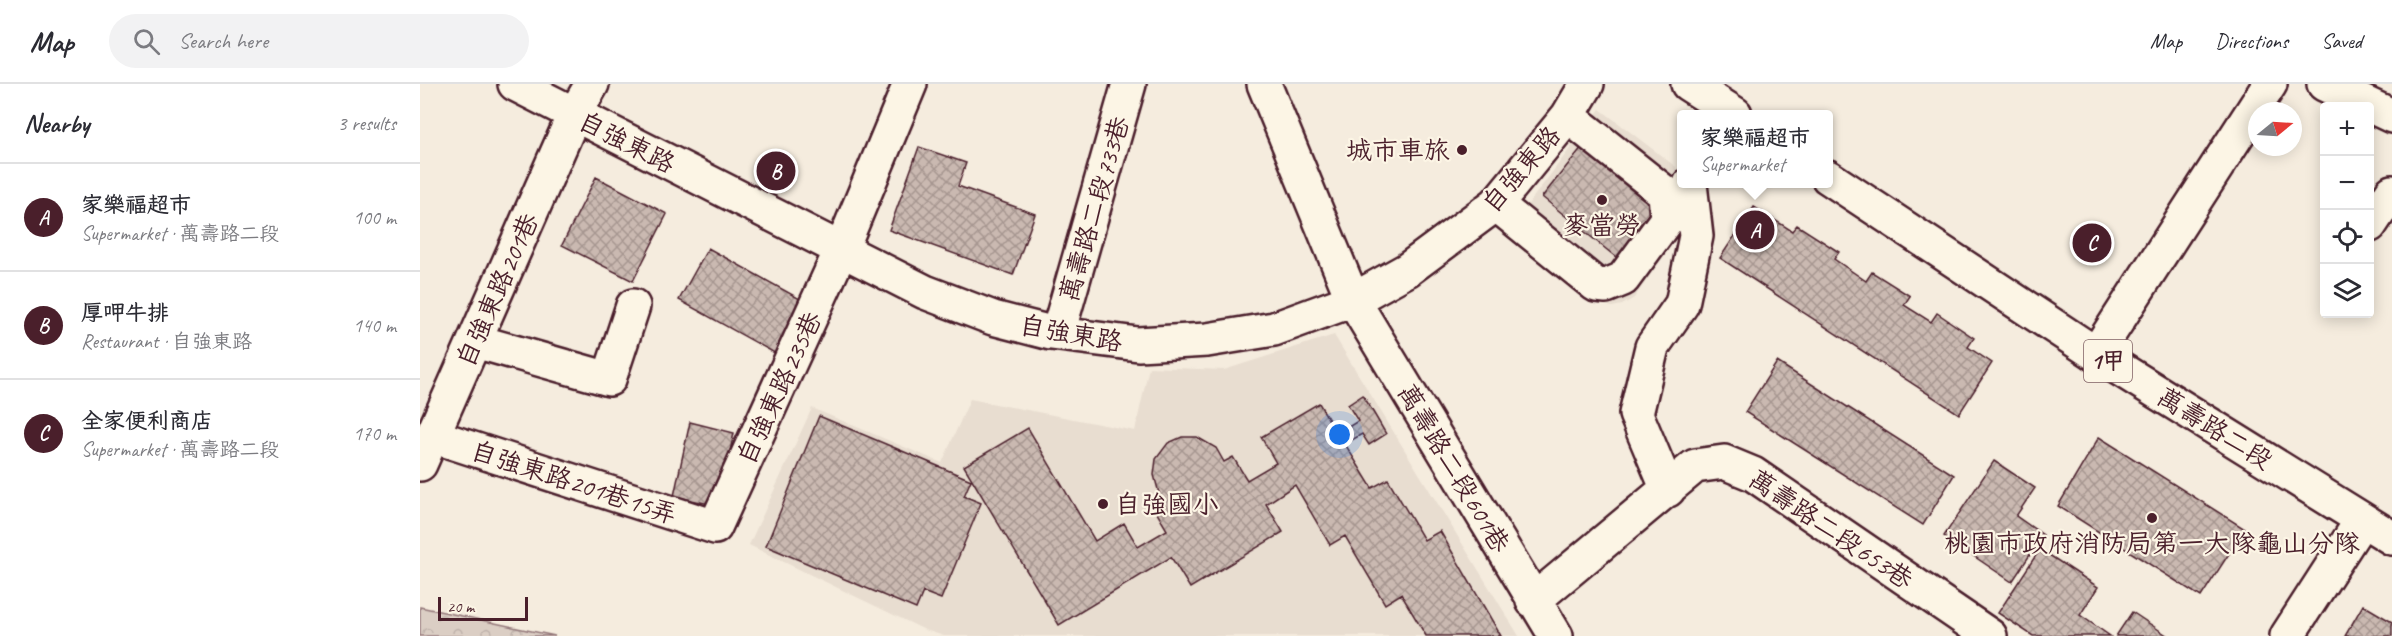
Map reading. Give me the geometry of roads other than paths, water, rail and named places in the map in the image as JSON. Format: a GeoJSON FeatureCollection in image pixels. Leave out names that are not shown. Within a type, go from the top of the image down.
{"type":"FeatureCollection","features":[{"type":"Feature","properties":{"kind":"street","name":"自強東路"},"geometry":{"type":"LineString","coordinates":[[515,84],[934,296],[993,318],[1058,333],[1138,344],[1207,340],[1274,329],[1353,300],[1407,270],[1496,204],[1568,116],[1587,84]]}},
{"type":"Feature","properties":{"kind":"street","name":"自強東路201巷"},"geometry":{"type":"LineString","coordinates":[[426,450],[574,115],[592,84]]}},
{"type":"Feature","properties":{"kind":"street","name":"萬壽路二段733巷"},"geometry":{"type":"LineString","coordinates":[[1058,333],[1130,84]]}},
{"type":"Feature","properties":{"kind":"street","name":"萬壽路二段601巷"},"geometry":{"type":"LineString","coordinates":[[1264,84],[1353,300],[1556,636]]}},
{"type":"Feature","properties":{"kind":"street"},"geometry":{"type":"LineString","coordinates":[[1688,84],[1720,110]]}},
{"type":"Feature","properties":{"kind":"street"},"geometry":{"type":"LineString","coordinates":[[2096,354],[2270,84]]}},
{"type":"Feature","properties":{"kind":"street"},"geometry":{"type":"LineString","coordinates":[[2324,84],[2392,116]]}},
{"type":"Feature","properties":{"kind":"street"},"geometry":{"type":"LineString","coordinates":[[842,248],[906,85]]}},
{"type":"Feature","properties":{"kind":"street"},"geometry":{"type":"LineString","coordinates":[[1496,204],[1596,285],[1605,286],[1623,279],[1667,219],[1665,193],[1568,116]]}},
{"type":"Feature","properties":{"kind":"street","name":"萬壽路二段"},"geometry":{"type":"LineString","coordinates":[[1833,180],[2096,354],[2392,538]]}},
{"type":"Feature","properties":{"kind":"street"},"geometry":{"type":"LineString","coordinates":[[1668,490],[1636,414],[1652,347],[1682,304],[1696,236],[1691,188]]}},
{"type":"Feature","properties":{"kind":"street"},"geometry":{"type":"LineString","coordinates":[[2374,219],[2392,192]]}},
{"type":"Feature","properties":{"kind":"street","name":"自強東路235巷"},"geometry":{"type":"LineString","coordinates":[[715,527],[842,248]]}},
{"type":"Feature","properties":{"kind":"street"},"geometry":{"type":"LineString","coordinates":[[475,341],[609,379],[633,306]]}},
{"type":"Feature","properties":{"kind":"street","name":"自強東路201巷15弄"},"geometry":{"type":"LineString","coordinates":[[426,450],[715,527]]}},
{"type":"Feature","properties":{"kind":"street","name":"萬壽路二段653巷"},"geometry":{"type":"LineString","coordinates":[[1533,601],[1695,466],[1724,462],[1753,474],[1990,636]]}},
{"type":"Feature","properties":{"kind":"street"},"geometry":{"type":"LineString","coordinates":[[2286,636],[2362,520]]}},
{"type":"Feature","properties":{"kind":"place","name":"城市車旅"},"geometry":{"type":"Point","coordinates":[1462,150]}},
{"type":"Feature","properties":{"kind":"place","name":"厚呷牛排"},"geometry":{"type":"Point","coordinates":[776,171]}},
{"type":"Feature","properties":{"kind":"place","name":"麥當勞"},"geometry":{"type":"Point","coordinates":[1602,200]}},
{"type":"Feature","properties":{"kind":"place","name":"家樂福超市"},"geometry":{"type":"Point","coordinates":[1755,230]}},
{"type":"Feature","properties":{"kind":"place","name":"全家便利商店"},"geometry":{"type":"Point","coordinates":[2092,243]}},
{"type":"Feature","properties":{"kind":"place","name":"自強國小"},"geometry":{"type":"Point","coordinates":[1103,504]}},
{"type":"Feature","properties":{"kind":"place","name":"桃園市政府消防局第一大隊龜山分隊"},"geometry":{"type":"Point","coordinates":[2152,518]}}]}
